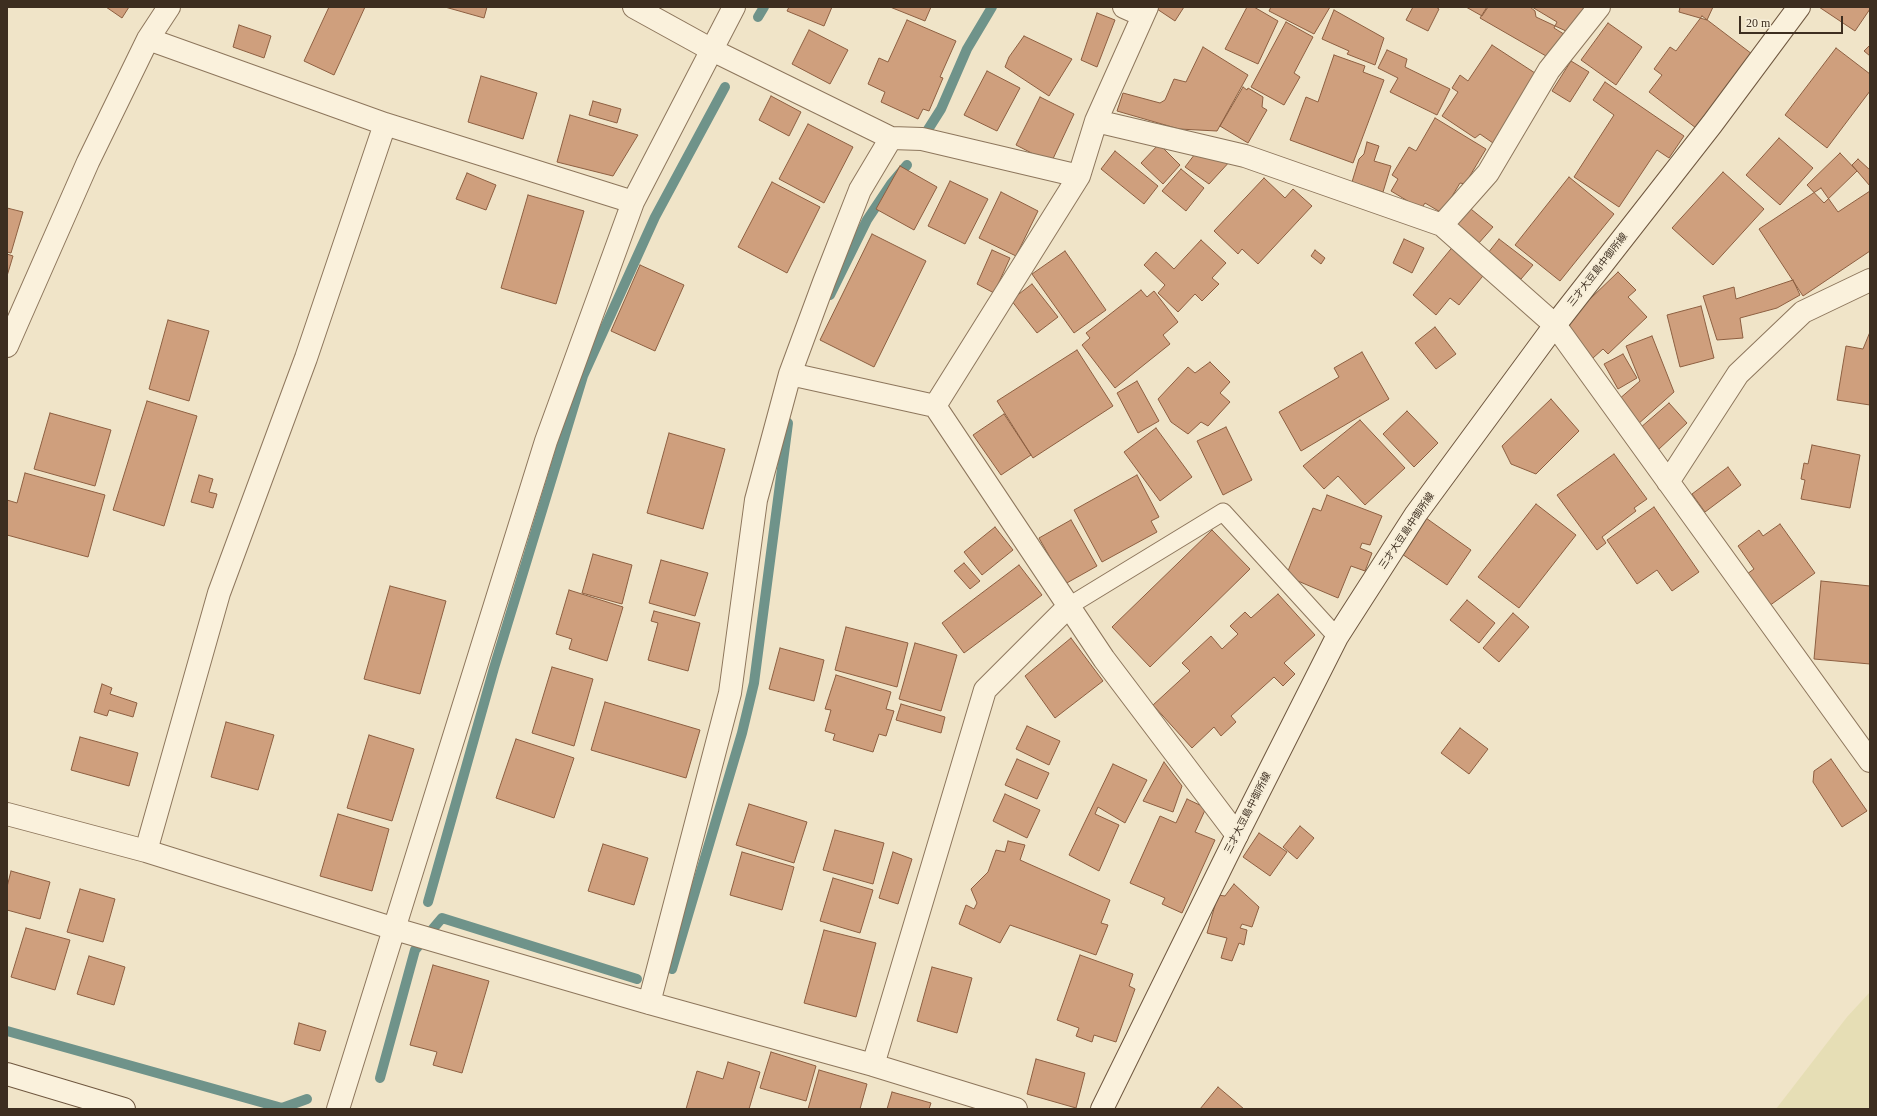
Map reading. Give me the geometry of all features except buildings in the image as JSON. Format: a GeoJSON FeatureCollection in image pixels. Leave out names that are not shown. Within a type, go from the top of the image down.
{"type":"FeatureCollection","features":[{"type":"Feature","properties":{"kind":"street"},"geometry":{"type":"LineString","coordinates":[[8,342],[88,162],[148,39],[169,7]]}},
{"type":"Feature","properties":{"kind":"street"},"geometry":{"type":"LineString","coordinates":[[634,7],[712,50],[891,138],[922,139],[1079,176]]}},
{"type":"Feature","properties":{"kind":"street"},"geometry":{"type":"LineString","coordinates":[[338,1109],[546,441],[633,202],[734,7]]}},
{"type":"Feature","properties":{"kind":"street"},"geometry":{"type":"LineString","coordinates":[[1442,225],[1488,173],[1549,70],[1600,7]]}},
{"type":"Feature","properties":{"kind":"street","name":"三才大豆島中御所線"},"geometry":{"type":"LineString","coordinates":[[1102,1109],[1337,636],[1416,514],[1555,325],[1712,124],[1799,7]]}},
{"type":"Feature","properties":{"kind":"street"},"geometry":{"type":"LineString","coordinates":[[935,406],[1079,176],[1096,121],[1137,10]]}},
{"type":"Feature","properties":{"kind":"street"},"geometry":{"type":"LineString","coordinates":[[148,39],[385,124],[633,202]]}},
{"type":"Feature","properties":{"kind":"street"},"geometry":{"type":"LineString","coordinates":[[1096,121],[1245,156],[1442,225],[1555,325],[1870,761]]}},
{"type":"Feature","properties":{"kind":"street"},"geometry":{"type":"LineString","coordinates":[[146,851],[219,593],[306,358],[385,124]]}},
{"type":"Feature","properties":{"kind":"street"},"geometry":{"type":"LineString","coordinates":[[649,1003],[730,693],[756,500],[790,374],[860,190],[891,138]]}},
{"type":"Feature","properties":{"kind":"street"},"geometry":{"type":"LineString","coordinates":[[1668,482],[1738,374],[1803,312],[1870,280]]}},
{"type":"Feature","properties":{"kind":"street"},"geometry":{"type":"LineString","coordinates":[[790,374],[935,406],[1104,659],[1237,835]]}},
{"type":"Feature","properties":{"kind":"street"},"geometry":{"type":"LineString","coordinates":[[873,1065],[985,690],[1069,606]]}},
{"type":"Feature","properties":{"kind":"street"},"geometry":{"type":"LineString","coordinates":[[7,814],[146,851],[395,929],[649,1003],[873,1065],[1016,1109]]}},
{"type":"Feature","properties":{"kind":"street"},"geometry":{"type":"LineString","coordinates":[[7,1074],[124,1109]]}},
{"type":"Feature","properties":{"kind":"lane"},"geometry":{"type":"LineString","coordinates":[[1069,606],[1223,512],[1337,636]]}},
{"type":"Feature","properties":{"kind":"shaded area"},"geometry":{"type":"Polygon","coordinates":[[[1870,992],[1870,1109],[1776,1109],[1847,1017],[1870,992]]]}},
{"type":"Feature","properties":{"kind":"waterway"},"geometry":{"type":"LineString","coordinates":[[758,17],[764,7]]}},
{"type":"Feature","properties":{"kind":"waterway"},"geometry":{"type":"LineString","coordinates":[[923,137],[922,139],[941,109],[967,49],[992,7]]}},
{"type":"Feature","properties":{"kind":"waterway"},"geometry":{"type":"LineString","coordinates":[[428,902],[494,668],[583,376],[655,217],[725,87]]}},
{"type":"Feature","properties":{"kind":"waterway"},"geometry":{"type":"LineString","coordinates":[[830,295],[867,220],[891,184],[907,165]]}},
{"type":"Feature","properties":{"kind":"waterway"},"geometry":{"type":"LineString","coordinates":[[672,969],[742,733],[754,683],[788,423]]}},
{"type":"Feature","properties":{"kind":"waterway"},"geometry":{"type":"LineString","coordinates":[[380,1078],[415,950],[442,918],[637,979]]}},
{"type":"Feature","properties":{"kind":"waterway"},"geometry":{"type":"LineString","coordinates":[[7,1031],[282,1108],[307,1099]]}}]}
